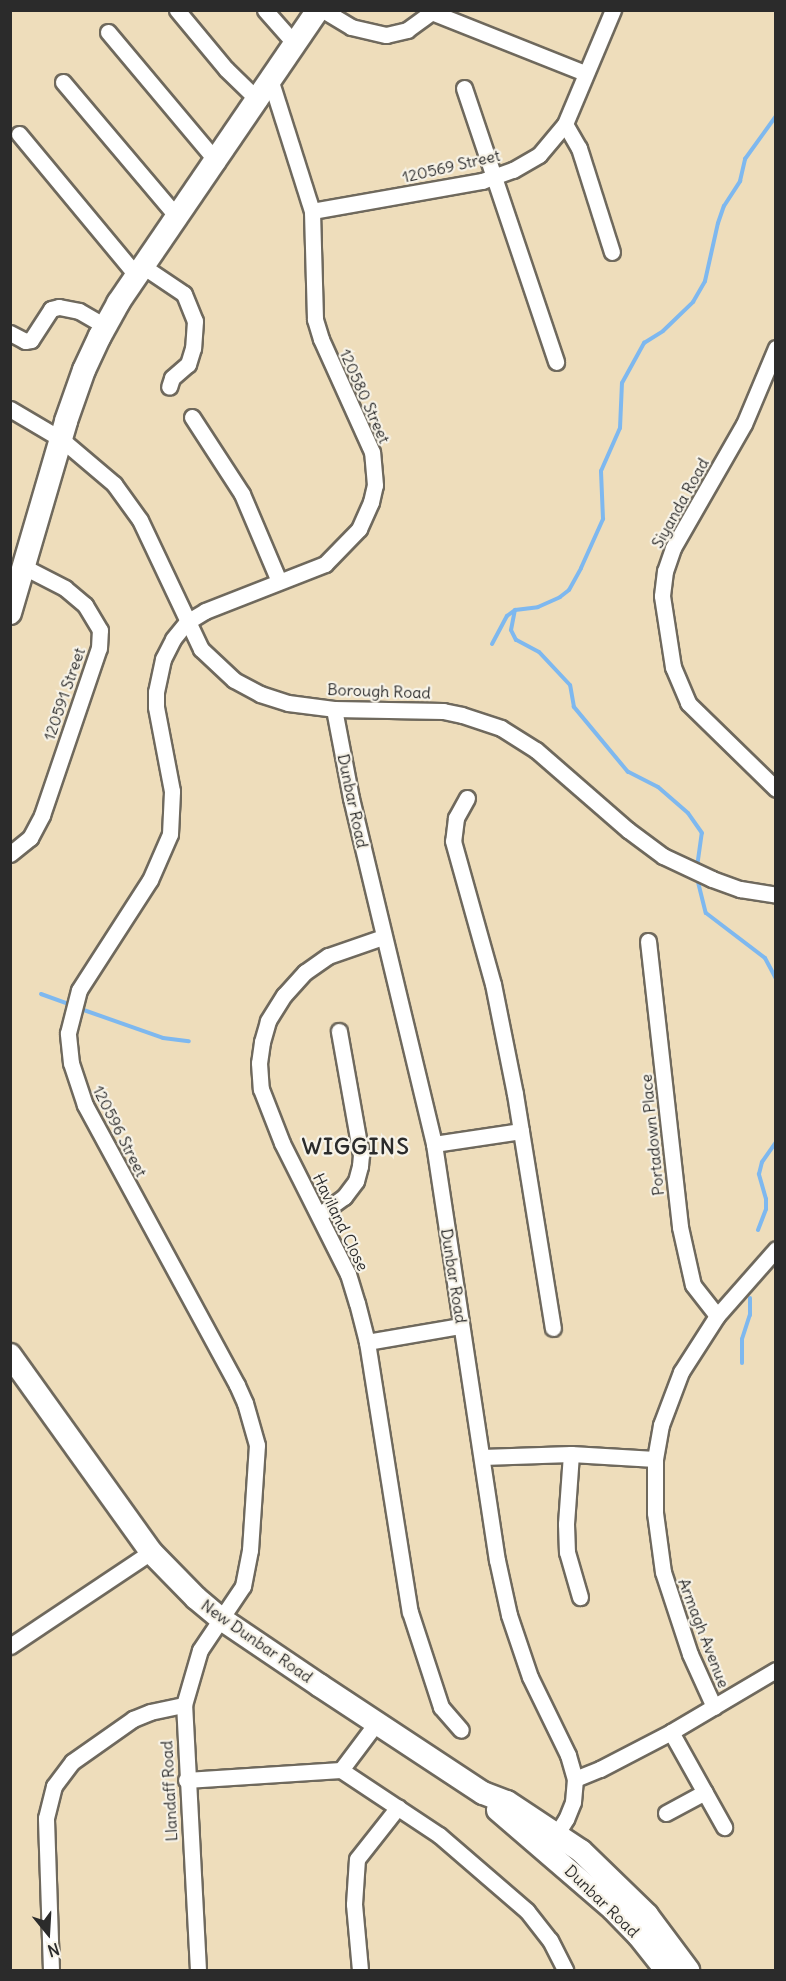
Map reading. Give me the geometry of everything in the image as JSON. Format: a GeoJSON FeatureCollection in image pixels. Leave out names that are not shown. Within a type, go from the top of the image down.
{"type":"FeatureCollection","features":[{"type":"Feature","properties":{"kind":"street"},"geometry":{"type":"LineString","coordinates":[[177,10],[226,69],[259,101]]}},
{"type":"Feature","properties":{"kind":"street"},"geometry":{"type":"LineString","coordinates":[[265,10],[296,45]]}},
{"type":"Feature","properties":{"kind":"street"},"geometry":{"type":"LineString","coordinates":[[10,614],[61,439],[84,370],[105,326],[259,101],[318,10]]}},
{"type":"Feature","properties":{"kind":"street"},"geometry":{"type":"LineString","coordinates":[[323,10],[351,27],[386,34],[407,30],[435,12],[585,74]]}},
{"type":"Feature","properties":{"kind":"street","name":"120569 Street"},"geometry":{"type":"LineString","coordinates":[[312,211],[494,177],[539,155],[565,123],[613,10]]}},
{"type":"Feature","properties":{"kind":"street"},"geometry":{"type":"LineString","coordinates":[[108,32],[217,162]]}},
{"type":"Feature","properties":{"kind":"street"},"geometry":{"type":"LineString","coordinates":[[63,82],[178,218]]}},
{"type":"Feature","properties":{"kind":"street","name":"120580 Street"},"geometry":{"type":"LineString","coordinates":[[187,622],[223,602],[325,564],[349,543],[366,516],[375,485],[372,452],[368,439],[328,359],[315,319],[312,211],[271,82]]}},
{"type":"Feature","properties":{"kind":"street"},"geometry":{"type":"LineString","coordinates":[[464,88],[556,362]]}},
{"type":"Feature","properties":{"kind":"street"},"geometry":{"type":"LineString","coordinates":[[565,123],[579,148],[612,252]]}},
{"type":"Feature","properties":{"kind":"street"},"geometry":{"type":"LineString","coordinates":[[19,134],[140,272],[184,294],[195,321],[193,348],[188,364],[172,378],[169,387]]}},
{"type":"Feature","properties":{"kind":"street"},"geometry":{"type":"LineString","coordinates":[[10,333],[25,341],[32,340],[51,309],[56,307],[79,311],[105,326]]}},
{"type":"Feature","properties":{"kind":"street","name":"Siyanda Road"},"geometry":{"type":"LineString","coordinates":[[776,348],[744,424],[673,548],[665,571],[662,596],[673,667],[688,703],[776,789]]}},
{"type":"Feature","properties":{"kind":"street","name":"Borough Road"},"geometry":{"type":"LineString","coordinates":[[10,409],[61,439],[105,475],[128,501],[155,549],[201,649],[234,680],[273,699],[334,709],[443,711],[501,728],[536,750],[627,830],[672,861],[740,889],[776,895]]}},
{"type":"Feature","properties":{"kind":"street"},"geometry":{"type":"LineString","coordinates":[[192,417],[235,482],[279,581]]}},
{"type":"Feature","properties":{"kind":"street","name":"120591 Street"},"geometry":{"type":"LineString","coordinates":[[10,854],[30,838],[42,815],[99,648],[100,630],[85,605],[64,588],[24,567]]}},
{"type":"Feature","properties":{"kind":"street","name":"120596 Street"},"geometry":{"type":"LineString","coordinates":[[187,622],[163,659],[156,692],[156,708],[172,791],[170,834],[150,880],[79,990],[71,1012],[68,1040],[74,1074],[85,1105],[234,1379],[251,1422],[257,1445],[257,1472],[250,1550],[243,1586],[220,1618]]}},
{"type":"Feature","properties":{"kind":"street","name":"Dunbar Road"},"geometry":{"type":"LineString","coordinates":[[334,709],[351,798],[434,1144],[497,1560],[509,1615],[530,1677],[568,1755],[574,1779],[573,1802],[552,1842]]}},
{"type":"Feature","properties":{"kind":"street"},"geometry":{"type":"LineString","coordinates":[[467,798],[456,818],[453,841],[493,984],[521,1131],[553,1328]]}},
{"type":"Feature","properties":{"kind":"street","name":"Haviland Close"},"geometry":{"type":"LineString","coordinates":[[383,937],[328,956],[305,972],[284,995],[268,1021],[262,1042],[259,1063],[261,1089],[282,1143],[348,1274],[367,1342],[410,1612],[441,1707],[461,1730]]}},
{"type":"Feature","properties":{"kind":"street","name":"Portadown Place"},"geometry":{"type":"LineString","coordinates":[[648,941],[680,1227],[693,1285],[717,1316]]}},
{"type":"Feature","properties":{"kind":"street"},"geometry":{"type":"LineString","coordinates":[[320,1215],[344,1197],[356,1182],[360,1166],[361,1155],[339,1031]]}},
{"type":"Feature","properties":{"kind":"street"},"geometry":{"type":"LineString","coordinates":[[434,1144],[521,1131]]}},
{"type":"Feature","properties":{"kind":"street","name":"Armagh Avenue"},"geometry":{"type":"LineString","coordinates":[[714,1707],[690,1654],[663,1572],[655,1514],[655,1459],[670,1396],[681,1372],[717,1316],[776,1249]]}},
{"type":"Feature","properties":{"kind":"street"},"geometry":{"type":"LineString","coordinates":[[367,1342],[461,1326]]}},
{"type":"Feature","properties":{"kind":"street","name":"New Dunbar Road"},"geometry":{"type":"LineString","coordinates":[[10,1355],[151,1552],[196,1598],[220,1618],[483,1792],[507,1802],[552,1842]]}},
{"type":"Feature","properties":{"kind":"street"},"geometry":{"type":"LineString","coordinates":[[571,1454],[566,1524],[567,1552],[580,1597]]}},
{"type":"Feature","properties":{"kind":"street"},"geometry":{"type":"LineString","coordinates":[[482,1457],[571,1454],[655,1459]]}},
{"type":"Feature","properties":{"kind":"street"},"geometry":{"type":"LineString","coordinates":[[10,1646],[151,1552]]}},
{"type":"Feature","properties":{"kind":"street","name":"Llandaff Road"},"geometry":{"type":"LineString","coordinates":[[198,1971],[186,1780],[184,1705],[200,1650],[220,1618]]}},
{"type":"Feature","properties":{"kind":"street"},"geometry":{"type":"LineString","coordinates":[[574,1779],[600,1769],[671,1732],[776,1670]]}},
{"type":"Feature","properties":{"kind":"street"},"geometry":{"type":"LineString","coordinates":[[51,1971],[46,1818],[54,1786],[72,1762],[127,1723],[150,1713],[184,1705]]}},
{"type":"Feature","properties":{"kind":"street"},"geometry":{"type":"LineString","coordinates":[[341,1770],[377,1722]]}},
{"type":"Feature","properties":{"kind":"street"},"geometry":{"type":"LineString","coordinates":[[671,1732],[724,1827]]}},
{"type":"Feature","properties":{"kind":"street"},"geometry":{"type":"LineString","coordinates":[[186,1780],[341,1770],[439,1835],[527,1911],[550,1940],[565,1971]]}},
{"type":"Feature","properties":{"kind":"street"},"geometry":{"type":"LineString","coordinates":[[666,1814],[705,1792]]}},
{"type":"Feature","properties":{"kind":"street"},"geometry":{"type":"LineString","coordinates":[[360,1971],[354,1904],[355,1869],[360,1854],[398,1807]]}},
{"type":"Feature","properties":{"kind":"street","name":"Dunbar Road"},"geometry":{"type":"LineString","coordinates":[[552,1842],[639,1936],[666,1971]]}},
{"type":"Feature","properties":{"kind":"street","name":"Dunbar Road"},"geometry":{"type":"LineString","coordinates":[[552,1842],[618,1885],[646,1915],[688,1971]]}},
{"type":"Feature","properties":{"kind":"waterway"},"geometry":{"type":"LineString","coordinates":[[697,867],[702,833],[688,813],[658,787],[628,772],[574,707],[570,685],[539,652],[516,640],[511,630],[515,610],[538,607],[560,597],[569,590],[581,568],[603,519],[601,471],[620,428],[622,383],[644,343],[663,331],[693,302],[705,281],[724,206],[740,181],[745,159],[776,116]]}},
{"type":"Feature","properties":{"kind":"waterway"},"geometry":{"type":"LineString","coordinates":[[492,644],[507,616],[515,610]]}},
{"type":"Feature","properties":{"kind":"waterway"},"geometry":{"type":"LineString","coordinates":[[697,878],[706,913],[765,958],[776,979]]}},
{"type":"Feature","properties":{"kind":"waterway"},"geometry":{"type":"LineString","coordinates":[[41,994],[71,1005]]}},
{"type":"Feature","properties":{"kind":"waterway"},"geometry":{"type":"LineString","coordinates":[[78,1008],[163,1038],[189,1041]]}},
{"type":"Feature","properties":{"kind":"waterway"},"geometry":{"type":"LineString","coordinates":[[758,1230],[766,1209],[766,1199],[759,1174],[762,1162],[776,1142]]}},
{"type":"Feature","properties":{"kind":"waterway"},"geometry":{"type":"LineString","coordinates":[[742,1363],[742,1339],[750,1315],[750,1298]]}},
{"type":"Feature","properties":{"kind":"district","name":"WIGGINS"},"geometry":{"type":"Point","coordinates":[356,1147]}}]}
